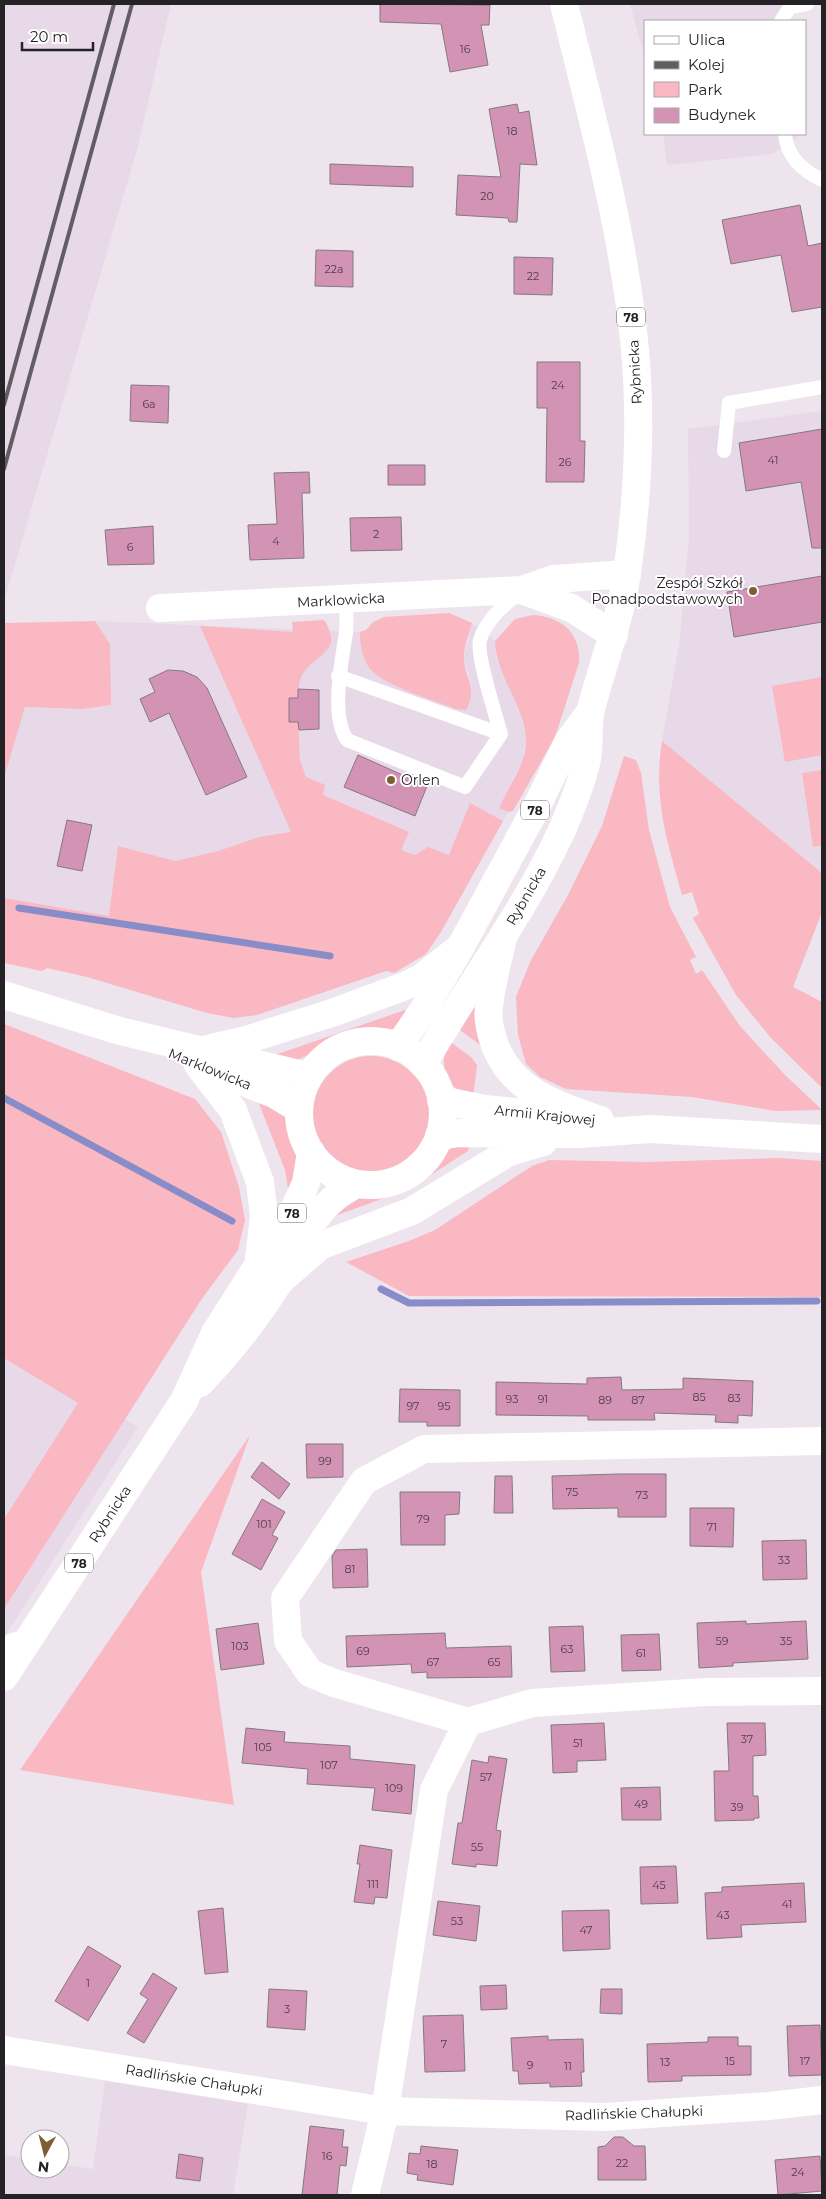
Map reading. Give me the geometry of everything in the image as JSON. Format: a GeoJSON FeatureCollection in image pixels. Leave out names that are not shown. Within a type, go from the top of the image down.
{"type":"FeatureCollection","features":[{"type":"Feature","properties":{"kind":"main road","name":"Rybnicka"},"geometry":{"type":"LineString","coordinates":[[423,1064],[503,938],[545,864],[564,825],[587,760],[590,712],[614,635],[627,574],[633,520],[638,441],[636,363],[631,317],[611,198],[564,4]]}},
{"type":"Feature","properties":{"kind":"main road","name":"Marklowicka"},"geometry":{"type":"LineString","coordinates":[[160,608],[522,590],[554,579],[627,574]]}},
{"type":"Feature","properties":{"kind":"main road","name":"Marklowicka"},"geometry":{"type":"LineString","coordinates":[[522,590],[571,608],[614,635]]}},
{"type":"Feature","properties":{"kind":"main road","name":"Rybnicka"},"geometry":{"type":"LineString","coordinates":[[398,1047],[422,1012],[460,948],[537,806],[568,742],[590,712]]}},
{"type":"Feature","properties":{"kind":"main road"},"geometry":{"type":"LineString","coordinates":[[503,938],[488,1017],[492,1039],[502,1061],[510,1073],[532,1092],[590,1127]]}},
{"type":"Feature","properties":{"kind":"main road"},"geometry":{"type":"LineString","coordinates":[[460,948],[421,978],[405,986],[201,1057],[233,1110],[260,1182],[269,1275],[320,1246],[412,1211],[509,1152],[590,1127]]}},
{"type":"Feature","properties":{"kind":"main road","name":"Marklowicka"},"geometry":{"type":"LineString","coordinates":[[4,995],[201,1057],[308,1076]]}},
{"type":"Feature","properties":{"kind":"main road"},"geometry":{"type":"LineString","coordinates":[[369,1042],[398,1047],[414,1056],[423,1064],[434,1080],[441,1100],[442,1118],[439,1136],[429,1156],[405,1176],[379,1184],[356,1184],[343,1180],[326,1170],[311,1152],[302,1132],[299,1109],[308,1076],[325,1057],[345,1046],[369,1042]]}},
{"type":"Feature","properties":{"kind":"main road","name":"Marklowicka"},"geometry":{"type":"LineString","coordinates":[[201,1057],[274,1094],[299,1109]]}},
{"type":"Feature","properties":{"kind":"main road","name":"Armii Krajowej"},"geometry":{"type":"LineString","coordinates":[[441,1100],[590,1127]]}},
{"type":"Feature","properties":{"kind":"main road","name":"Armii Krajowej"},"geometry":{"type":"LineString","coordinates":[[439,1136],[460,1133],[590,1127],[822,1139]]}},
{"type":"Feature","properties":{"kind":"main road","name":"Rybnicka"},"geometry":{"type":"LineString","coordinates":[[269,1275],[306,1183],[311,1152]]}},
{"type":"Feature","properties":{"kind":"main road","name":"Rybnicka"},"geometry":{"type":"LineString","coordinates":[[4,1677],[184,1401],[215,1334],[269,1275],[331,1200],[356,1184]]}},
{"type":"Feature","properties":{"kind":"main road"},"geometry":{"type":"LineString","coordinates":[[822,1441],[424,1450],[364,1482],[286,1598],[288,1641],[310,1673],[334,1683],[468,1722],[532,1702],[706,1692],[822,1691]]}},
{"type":"Feature","properties":{"kind":"main road"},"geometry":{"type":"LineString","coordinates":[[365,2195],[385,2111],[434,1790],[468,1722]]}},
{"type":"Feature","properties":{"kind":"main road","name":"Radlińskie Chałupki"},"geometry":{"type":"LineString","coordinates":[[4,2050],[385,2111],[604,2117],[769,2106],[822,2100]]}},
{"type":"Feature","properties":{"kind":"lane"},"geometry":{"type":"LineString","coordinates":[[783,20],[790,7],[807,4]]}},
{"type":"Feature","properties":{"kind":"lane"},"geometry":{"type":"LineString","coordinates":[[785,135],[786,147],[798,164],[822,180]]}},
{"type":"Feature","properties":{"kind":"lane"},"geometry":{"type":"LineString","coordinates":[[724,451],[729,403],[822,387]]}},
{"type":"Feature","properties":{"kind":"lane"},"geometry":{"type":"LineString","coordinates":[[501,734],[486,683],[480,641],[496,612],[522,590]]}},
{"type":"Feature","properties":{"kind":"lane"},"geometry":{"type":"LineString","coordinates":[[346,600],[346,630],[338,676],[342,732],[347,740],[465,787],[501,734]]}},
{"type":"Feature","properties":{"kind":"lane"},"geometry":{"type":"LineString","coordinates":[[338,676],[501,734]]}},
{"type":"Feature","properties":{"kind":"lane"},"geometry":{"type":"LineString","coordinates":[[4,1643],[32,1634]]}},
{"type":"Feature","properties":{"kind":"shaded area"},"geometry":{"type":"Polygon","coordinates":[[[4,4],[171,4],[137,150],[4,601],[4,4]]]}},
{"type":"Feature","properties":{"kind":"shaded area"},"geometry":{"type":"Polygon","coordinates":[[[630,4],[776,4],[790,7],[791,20],[644,20],[644,55],[630,4]]]}},
{"type":"Feature","properties":{"kind":"shaded area"},"geometry":{"type":"Polygon","coordinates":[[[663,135],[797,135],[797,138],[772,154],[667,165],[663,135]]]}},
{"type":"Feature","properties":{"kind":"shaded area","name":"Zespół Szkół Ponadpodstawowych"},"geometry":{"type":"Polygon","coordinates":[[[822,411],[822,873],[662,741],[679,645],[689,538],[688,429],[822,411]]]}},
{"type":"Feature","properties":{"kind":"shaded area"},"geometry":{"type":"Polygon","coordinates":[[[95,621],[360,632],[360,638],[373,672],[400,687],[456,708],[472,688],[464,658],[472,623],[495,641],[496,656],[519,711],[526,738],[523,759],[499,808],[508,812],[457,903],[259,837],[218,851],[175,861],[118,847],[110,916],[4,898],[4,778],[25,707],[82,709],[110,644],[95,621]]]}},
{"type":"Feature","properties":{"kind":"shaded area"},"geometry":{"type":"Polygon","coordinates":[[[4,1344],[138,1427],[4,1638],[4,1344]]]}},
{"type":"Feature","properties":{"kind":"shaded area"},"geometry":{"type":"Polygon","coordinates":[[[105,2081],[248,2104],[233,2195],[4,2195],[4,2155],[20,2157],[20,2179],[70,2179],[70,2166],[93,2169],[105,2081]]]}},
{"type":"Feature","properties":{"kind":"green space"},"geometry":{"type":"Polygon","coordinates":[[[449,613],[472,623],[464,653],[471,689],[470,702],[466,710],[456,709],[413,693],[381,678],[373,672],[364,659],[361,648],[360,632],[366,630],[373,622],[384,617],[449,613]]]}},
{"type":"Feature","properties":{"kind":"green space"},"geometry":{"type":"Polygon","coordinates":[[[533,615],[553,619],[568,628],[577,643],[579,663],[555,737],[513,811],[508,812],[499,808],[523,759],[526,744],[525,729],[521,714],[502,671],[495,641],[515,619],[533,615]]]}},
{"type":"Feature","properties":{"kind":"green space"},"geometry":{"type":"Polygon","coordinates":[[[323,620],[327,624],[331,643],[328,649],[302,675],[298,698],[289,699],[289,722],[298,722],[300,760],[306,777],[325,785],[323,795],[409,832],[401,850],[415,855],[428,847],[449,855],[470,803],[503,821],[441,932],[426,954],[394,973],[386,971],[257,1015],[234,1018],[207,1013],[87,977],[47,968],[42,971],[4,963],[4,898],[109,916],[118,846],[175,861],[218,851],[259,837],[291,832],[200,626],[293,632],[292,622],[323,620]]]}},
{"type":"Feature","properties":{"kind":"green space"},"geometry":{"type":"Polygon","coordinates":[[[95,621],[110,644],[111,705],[82,709],[25,707],[4,778],[4,623],[95,621]]]}},
{"type":"Feature","properties":{"kind":"green space"},"geometry":{"type":"Polygon","coordinates":[[[822,677],[822,755],[785,762],[772,686],[822,677]]]}},
{"type":"Feature","properties":{"kind":"green space"},"geometry":{"type":"Polygon","coordinates":[[[662,741],[822,873],[822,912],[793,987],[822,1002],[822,1088],[771,1038],[736,995],[693,918],[699,914],[692,892],[682,895],[667,838],[660,801],[659,782],[662,741]]]}},
{"type":"Feature","properties":{"kind":"green space"},"geometry":{"type":"Polygon","coordinates":[[[624,756],[636,760],[641,773],[649,830],[670,907],[696,957],[690,960],[696,974],[702,970],[740,1026],[784,1074],[822,1110],[776,1111],[692,1097],[566,1089],[540,1077],[526,1064],[518,1035],[516,997],[530,962],[568,895],[602,826],[624,756]]]}},
{"type":"Feature","properties":{"kind":"green space"},"geometry":{"type":"Polygon","coordinates":[[[822,770],[822,845],[813,847],[802,773],[822,770]]]}},
{"type":"Feature","properties":{"kind":"green space"},"geometry":{"type":"Polygon","coordinates":[[[478,991],[487,1050],[456,1027],[478,991]]]}},
{"type":"Feature","properties":{"kind":"green space"},"geometry":{"type":"Polygon","coordinates":[[[405,1010],[409,1015],[396,1028],[386,1031],[361,1031],[295,1061],[275,1055],[405,1010]]]}},
{"type":"Feature","properties":{"kind":"green space"},"geometry":{"type":"Polygon","coordinates":[[[4,1024],[195,1099],[221,1132],[239,1187],[245,1220],[238,1250],[201,1300],[4,1609],[4,1519],[78,1403],[4,1358],[4,1024]]]}},
{"type":"Feature","properties":{"kind":"green space"},"geometry":{"type":"Polygon","coordinates":[[[448,1040],[472,1058],[477,1065],[473,1098],[456,1088],[446,1075],[444,1060],[448,1040]]]}},
{"type":"Feature","properties":{"kind":"green space"},"geometry":{"type":"Polygon","coordinates":[[[371,1056],[393,1061],[412,1073],[424,1092],[429,1114],[424,1136],[412,1155],[393,1167],[371,1172],[349,1167],[330,1155],[318,1136],[313,1114],[318,1092],[330,1073],[349,1061],[371,1056]]]}},
{"type":"Feature","properties":{"kind":"green space"},"geometry":{"type":"Polygon","coordinates":[[[258,1101],[283,1111],[290,1121],[300,1153],[289,1194],[285,1170],[258,1101]]]}},
{"type":"Feature","properties":{"kind":"green space"},"geometry":{"type":"Polygon","coordinates":[[[457,1145],[469,1145],[468,1151],[409,1189],[329,1218],[353,1197],[394,1190],[416,1180],[448,1150],[457,1145]]]}},
{"type":"Feature","properties":{"kind":"green space"},"geometry":{"type":"Polygon","coordinates":[[[778,1158],[822,1161],[822,1297],[409,1296],[346,1262],[409,1241],[435,1230],[532,1166],[549,1160],[647,1162],[778,1158]]]}},
{"type":"Feature","properties":{"kind":"green space"},"geometry":{"type":"Polygon","coordinates":[[[250,1435],[201,1572],[234,1805],[20,1770],[250,1435]]]}},
{"type":"Feature","properties":{"kind":"building"},"geometry":{"type":"Polygon","coordinates":[[[380,4],[490,5],[489,25],[481,25],[488,65],[450,72],[441,24],[380,22],[380,4]]]}},
{"type":"Feature","properties":{"kind":"building"},"geometry":{"type":"Polygon","coordinates":[[[517,104],[519,113],[529,111],[537,165],[520,164],[517,222],[509,222],[508,218],[456,215],[458,175],[501,177],[489,109],[517,104]]]}},
{"type":"Feature","properties":{"kind":"building"},"geometry":{"type":"Polygon","coordinates":[[[330,164],[413,167],[413,187],[330,184],[330,164]]]}},
{"type":"Feature","properties":{"kind":"building"},"geometry":{"type":"Polygon","coordinates":[[[800,205],[808,246],[822,243],[822,307],[792,312],[781,255],[731,264],[722,220],[800,205]]]}},
{"type":"Feature","properties":{"kind":"building"},"geometry":{"type":"Polygon","coordinates":[[[316,250],[353,251],[353,287],[315,286],[316,250]]]}},
{"type":"Feature","properties":{"kind":"building"},"geometry":{"type":"Polygon","coordinates":[[[514,257],[553,258],[552,295],[514,294],[514,257]]]}},
{"type":"Feature","properties":{"kind":"building"},"geometry":{"type":"Polygon","coordinates":[[[537,362],[580,362],[580,441],[585,441],[584,482],[546,482],[547,408],[537,408],[537,362]]]}},
{"type":"Feature","properties":{"kind":"building"},"geometry":{"type":"Polygon","coordinates":[[[131,385],[169,386],[168,423],[130,421],[131,385]]]}},
{"type":"Feature","properties":{"kind":"building"},"geometry":{"type":"Polygon","coordinates":[[[822,429],[822,548],[812,548],[801,482],[746,491],[739,443],[822,429]]]}},
{"type":"Feature","properties":{"kind":"building"},"geometry":{"type":"Polygon","coordinates":[[[388,465],[425,465],[425,485],[388,485],[388,465]]]}},
{"type":"Feature","properties":{"kind":"building"},"geometry":{"type":"Polygon","coordinates":[[[309,472],[310,493],[302,493],[304,558],[250,560],[248,525],[277,524],[274,473],[309,472]]]}},
{"type":"Feature","properties":{"kind":"building"},"geometry":{"type":"Polygon","coordinates":[[[401,517],[402,550],[351,551],[350,518],[401,517]]]}},
{"type":"Feature","properties":{"kind":"building"},"geometry":{"type":"Polygon","coordinates":[[[153,526],[154,564],[108,565],[105,530],[153,526]]]}},
{"type":"Feature","properties":{"kind":"building"},"geometry":{"type":"Polygon","coordinates":[[[822,576],[822,622],[734,637],[727,592],[822,576]]]}},
{"type":"Feature","properties":{"kind":"building"},"geometry":{"type":"Polygon","coordinates":[[[168,670],[183,671],[197,677],[207,688],[247,777],[206,795],[169,713],[150,722],[140,699],[155,692],[149,679],[168,670]]]}},
{"type":"Feature","properties":{"kind":"building"},"geometry":{"type":"Polygon","coordinates":[[[298,689],[319,690],[319,729],[299,730],[298,722],[289,722],[289,698],[298,698],[298,689]]]}},
{"type":"Feature","properties":{"kind":"building"},"geometry":{"type":"Polygon","coordinates":[[[358,755],[427,786],[415,816],[344,787],[358,755]]]}},
{"type":"Feature","properties":{"kind":"building"},"geometry":{"type":"Polygon","coordinates":[[[67,820],[92,825],[82,871],[57,866],[67,820]]]}},
{"type":"Feature","properties":{"kind":"building"},"geometry":{"type":"Polygon","coordinates":[[[621,1377],[622,1390],[683,1389],[683,1378],[753,1381],[752,1416],[738,1415],[738,1423],[715,1422],[716,1415],[654,1413],[655,1420],[588,1420],[588,1416],[496,1415],[496,1382],[587,1384],[587,1378],[621,1377]]]}},
{"type":"Feature","properties":{"kind":"building"},"geometry":{"type":"Polygon","coordinates":[[[400,1389],[460,1390],[460,1426],[427,1426],[427,1422],[399,1422],[400,1389]]]}},
{"type":"Feature","properties":{"kind":"building"},"geometry":{"type":"Polygon","coordinates":[[[306,1444],[343,1444],[343,1477],[307,1478],[306,1444]]]}},
{"type":"Feature","properties":{"kind":"building"},"geometry":{"type":"Polygon","coordinates":[[[262,1462],[290,1484],[279,1499],[251,1477],[262,1462]]]}},
{"type":"Feature","properties":{"kind":"building"},"geometry":{"type":"Polygon","coordinates":[[[666,1474],[666,1517],[618,1517],[618,1508],[553,1509],[552,1476],[666,1474]]]}},
{"type":"Feature","properties":{"kind":"building"},"geometry":{"type":"Polygon","coordinates":[[[495,1476],[512,1476],[513,1513],[494,1513],[495,1476]]]}},
{"type":"Feature","properties":{"kind":"building"},"geometry":{"type":"Polygon","coordinates":[[[400,1492],[460,1492],[459,1514],[445,1515],[445,1545],[401,1545],[400,1492]]]}},
{"type":"Feature","properties":{"kind":"building"},"geometry":{"type":"Polygon","coordinates":[[[262,1499],[285,1512],[272,1535],[278,1538],[261,1570],[232,1554],[262,1499]]]}},
{"type":"Feature","properties":{"kind":"building"},"geometry":{"type":"Polygon","coordinates":[[[690,1508],[734,1508],[733,1547],[690,1546],[690,1508]]]}},
{"type":"Feature","properties":{"kind":"building"},"geometry":{"type":"Polygon","coordinates":[[[806,1540],[807,1579],[763,1580],[762,1541],[806,1540]]]}},
{"type":"Feature","properties":{"kind":"building"},"geometry":{"type":"Polygon","coordinates":[[[367,1549],[368,1587],[333,1588],[332,1556],[336,1550],[367,1549]]]}},
{"type":"Feature","properties":{"kind":"building"},"geometry":{"type":"Polygon","coordinates":[[[746,1621],[746,1624],[806,1621],[808,1659],[733,1663],[733,1666],[699,1668],[697,1623],[746,1621]]]}},
{"type":"Feature","properties":{"kind":"building"},"geometry":{"type":"Polygon","coordinates":[[[258,1623],[264,1664],[221,1670],[216,1629],[258,1623]]]}},
{"type":"Feature","properties":{"kind":"building"},"geometry":{"type":"Polygon","coordinates":[[[583,1626],[585,1671],[551,1672],[549,1627],[583,1626]]]}},
{"type":"Feature","properties":{"kind":"building"},"geometry":{"type":"Polygon","coordinates":[[[445,1633],[446,1648],[511,1646],[512,1677],[427,1678],[427,1672],[412,1673],[411,1664],[347,1667],[346,1636],[445,1633]]]}},
{"type":"Feature","properties":{"kind":"building"},"geometry":{"type":"Polygon","coordinates":[[[659,1634],[661,1670],[622,1671],[621,1635],[659,1634]]]}},
{"type":"Feature","properties":{"kind":"building"},"geometry":{"type":"Polygon","coordinates":[[[604,1723],[606,1760],[577,1761],[577,1772],[553,1773],[551,1725],[604,1723]]]}},
{"type":"Feature","properties":{"kind":"building"},"geometry":{"type":"Polygon","coordinates":[[[727,1723],[765,1723],[766,1755],[753,1756],[753,1796],[758,1796],[759,1818],[754,1818],[754,1820],[715,1821],[714,1771],[729,1771],[727,1723]]]}},
{"type":"Feature","properties":{"kind":"building"},"geometry":{"type":"Polygon","coordinates":[[[246,1728],[285,1732],[284,1742],[350,1746],[350,1759],[415,1765],[411,1814],[372,1810],[375,1788],[307,1784],[308,1769],[242,1763],[246,1728]]]}},
{"type":"Feature","properties":{"kind":"building"},"geometry":{"type":"Polygon","coordinates":[[[489,1756],[507,1759],[496,1830],[501,1831],[497,1866],[476,1864],[476,1867],[452,1864],[458,1823],[462,1823],[472,1760],[488,1763],[489,1756]]]}},
{"type":"Feature","properties":{"kind":"building"},"geometry":{"type":"Polygon","coordinates":[[[660,1787],[661,1820],[622,1820],[621,1788],[660,1787]]]}},
{"type":"Feature","properties":{"kind":"building"},"geometry":{"type":"Polygon","coordinates":[[[360,1845],[392,1850],[387,1898],[375,1897],[374,1904],[354,1902],[360,1864],[357,1864],[360,1845]]]}},
{"type":"Feature","properties":{"kind":"building"},"geometry":{"type":"Polygon","coordinates":[[[676,1866],[678,1903],[641,1904],[640,1867],[676,1866]]]}},
{"type":"Feature","properties":{"kind":"building"},"geometry":{"type":"Polygon","coordinates":[[[804,1883],[806,1922],[741,1925],[742,1937],[707,1939],[705,1893],[722,1892],[722,1887],[804,1883]]]}},
{"type":"Feature","properties":{"kind":"building"},"geometry":{"type":"Polygon","coordinates":[[[438,1901],[480,1906],[476,1941],[433,1935],[438,1901]]]}},
{"type":"Feature","properties":{"kind":"building"},"geometry":{"type":"Polygon","coordinates":[[[223,1908],[228,1972],[205,1974],[198,1911],[223,1908]]]}},
{"type":"Feature","properties":{"kind":"building"},"geometry":{"type":"Polygon","coordinates":[[[609,1910],[610,1949],[563,1951],[562,1911],[609,1910]]]}},
{"type":"Feature","properties":{"kind":"building"},"geometry":{"type":"Polygon","coordinates":[[[88,1946],[121,1966],[88,2021],[55,2001],[88,1946]]]}},
{"type":"Feature","properties":{"kind":"building"},"geometry":{"type":"Polygon","coordinates":[[[153,1973],[177,1988],[144,2043],[127,2033],[148,1999],[140,1994],[153,1973]]]}},
{"type":"Feature","properties":{"kind":"building"},"geometry":{"type":"Polygon","coordinates":[[[506,1985],[507,2009],[481,2010],[480,1986],[506,1985]]]}},
{"type":"Feature","properties":{"kind":"building"},"geometry":{"type":"Polygon","coordinates":[[[269,1989],[307,1991],[305,2030],[267,2027],[269,1989]]]}},
{"type":"Feature","properties":{"kind":"building"},"geometry":{"type":"Polygon","coordinates":[[[601,1989],[622,1989],[622,2014],[600,2013],[601,1989]]]}},
{"type":"Feature","properties":{"kind":"building"},"geometry":{"type":"Polygon","coordinates":[[[463,2015],[465,2071],[425,2072],[423,2016],[463,2015]]]}},
{"type":"Feature","properties":{"kind":"building"},"geometry":{"type":"Polygon","coordinates":[[[820,2025],[822,2075],[789,2076],[787,2026],[820,2025]]]}},
{"type":"Feature","properties":{"kind":"building"},"geometry":{"type":"Polygon","coordinates":[[[548,2036],[548,2040],[583,2039],[584,2072],[581,2072],[582,2086],[550,2087],[550,2083],[519,2084],[518,2071],[513,2071],[511,2038],[548,2036]]]}},
{"type":"Feature","properties":{"kind":"building"},"geometry":{"type":"Polygon","coordinates":[[[708,2037],[738,2037],[738,2046],[751,2046],[751,2075],[682,2076],[682,2081],[648,2082],[647,2044],[708,2042],[708,2037]]]}},
{"type":"Feature","properties":{"kind":"building"},"geometry":{"type":"Polygon","coordinates":[[[310,2126],[344,2130],[342,2147],[348,2147],[346,2166],[340,2165],[337,2195],[302,2195],[310,2126]]]}},
{"type":"Feature","properties":{"kind":"building"},"geometry":{"type":"Polygon","coordinates":[[[614,2137],[623,2137],[634,2146],[645,2146],[646,2180],[598,2180],[598,2147],[605,2146],[614,2137]]]}},
{"type":"Feature","properties":{"kind":"building"},"geometry":{"type":"Polygon","coordinates":[[[421,2146],[458,2150],[453,2185],[417,2180],[418,2175],[407,2173],[409,2153],[420,2154],[421,2146]]]}},
{"type":"Feature","properties":{"kind":"building"},"geometry":{"type":"Polygon","coordinates":[[[179,2154],[203,2158],[200,2181],[176,2178],[179,2154]]]}},
{"type":"Feature","properties":{"kind":"building"},"geometry":{"type":"Polygon","coordinates":[[[820,2156],[822,2191],[778,2195],[775,2160],[820,2156]]]}},
{"type":"Feature","properties":{"kind":"waterway"},"geometry":{"type":"LineString","coordinates":[[19,908],[330,956]]}},
{"type":"Feature","properties":{"kind":"waterway"},"geometry":{"type":"LineString","coordinates":[[4,1098],[232,1221]]}},
{"type":"Feature","properties":{"kind":"waterway"},"geometry":{"type":"LineString","coordinates":[[381,1289],[409,1303],[817,1301]]}},
{"type":"Feature","properties":{"kind":"railway"},"geometry":{"type":"LineString","coordinates":[[4,405],[114,4]]}},
{"type":"Feature","properties":{"kind":"railway"},"geometry":{"type":"LineString","coordinates":[[4,469],[132,4]]}},
{"type":"Feature","properties":{"kind":"place","name":"Zespół Szkół Ponadpodstawowych"},"geometry":{"type":"Point","coordinates":[753,591]}},
{"type":"Feature","properties":{"kind":"place","name":"Orlen"},"geometry":{"type":"Point","coordinates":[391,780]}}]}
